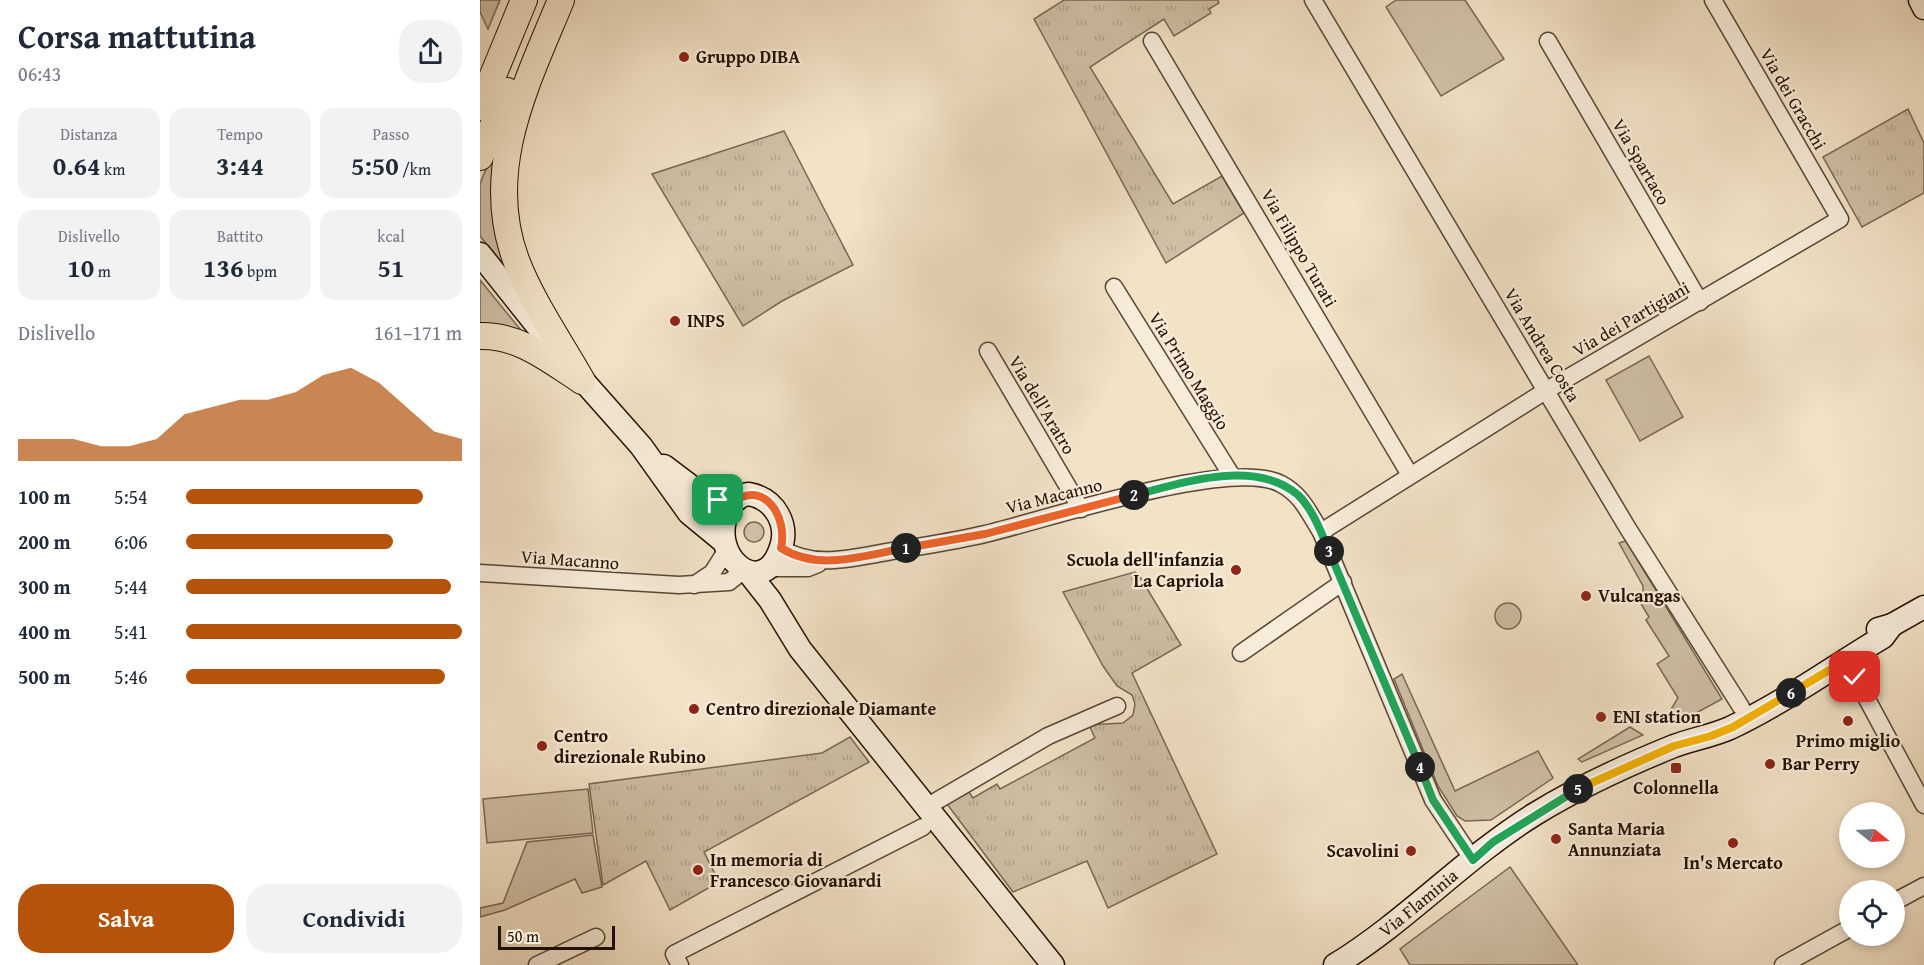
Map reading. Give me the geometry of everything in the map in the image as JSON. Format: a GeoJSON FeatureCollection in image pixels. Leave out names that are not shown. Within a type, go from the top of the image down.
{"type":"FeatureCollection","features":[{"type":"Feature","properties":{"kind":"main road"},"geometry":{"type":"LineString","coordinates":[[480,61],[493,42],[510,0]]}},
{"type":"Feature","properties":{"kind":"main road"},"geometry":{"type":"LineString","coordinates":[[480,107],[524,0]]}},
{"type":"Feature","properties":{"kind":"main road"},"geometry":{"type":"LineString","coordinates":[[480,157],[544,0]]}},
{"type":"Feature","properties":{"kind":"main road"},"geometry":{"type":"LineString","coordinates":[[561,0],[515,111],[506,158],[503,194],[506,228],[524,279],[582,381]]}},
{"type":"Feature","properties":{"kind":"main road"},"geometry":{"type":"LineString","coordinates":[[480,336],[495,336],[521,342],[582,381]]}},
{"type":"Feature","properties":{"kind":"street","name":"Via Andrea Costa"},"geometry":{"type":"LineString","coordinates":[[1313,0],[1627,527],[1741,707]]}},
{"type":"Feature","properties":{"kind":"street","name":"Via dei Gracchi"},"geometry":{"type":"LineString","coordinates":[[1713,0],[1840,219]]}},
{"type":"Feature","properties":{"kind":"street"},"geometry":{"type":"LineString","coordinates":[[1920,0],[1924,8]]}},
{"type":"Feature","properties":{"kind":"street","name":"Via Filippo Turati"},"geometry":{"type":"LineString","coordinates":[[1152,41],[1410,475]]}},
{"type":"Feature","properties":{"kind":"street","name":"Via Spartaco"},"geometry":{"type":"LineString","coordinates":[[1548,41],[1700,302]]}},
{"type":"Feature","properties":{"kind":"street","name":"Via dei Partigiani"},"geometry":{"type":"LineString","coordinates":[[1321,532],[1547,390],[1840,219]]}},
{"type":"Feature","properties":{"kind":"street"},"geometry":{"type":"LineString","coordinates":[[480,254],[582,381],[641,446],[689,513],[725,546],[757,570],[770,600],[800,649],[925,817],[1053,965]]}},
{"type":"Feature","properties":{"kind":"street","name":"Via Primo Maggio"},"geometry":{"type":"LineString","coordinates":[[1114,286],[1232,476]]}},
{"type":"Feature","properties":{"kind":"street","name":"Via dell'Aratro"},"geometry":{"type":"LineString","coordinates":[[988,351],[1081,509]]}},
{"type":"Feature","properties":{"kind":"street"},"geometry":{"type":"LineString","coordinates":[[641,446],[694,491],[711,499],[733,502]]}},
{"type":"Feature","properties":{"kind":"street","name":"Via Macanno"},"geometry":{"type":"LineString","coordinates":[[480,573],[652,585],[729,582],[757,570],[808,568],[825,561],[953,541],[1169,486],[1232,476],[1258,476],[1280,483],[1299,497],[1321,532],[1433,800],[1473,860]]}},
{"type":"Feature","properties":{"kind":"street"},"geometry":{"type":"LineString","coordinates":[[693,585],[712,573],[725,546],[726,515],[733,502],[742,495],[749,494],[765,499],[777,513],[782,524],[781,548],[757,570]]}},
{"type":"Feature","properties":{"kind":"street","name":"Via Macanno"},"geometry":{"type":"LineString","coordinates":[[781,548],[801,558],[825,561]]}},
{"type":"Feature","properties":{"kind":"street"},"geometry":{"type":"LineString","coordinates":[[1241,653],[1343,582]]}},
{"type":"Feature","properties":{"kind":"street","name":"Via Flaminia"},"geometry":{"type":"LineString","coordinates":[[1335,965],[1380,934],[1493,842],[1578,789],[1691,740],[1741,707],[1878,628],[1892,625],[1924,607]]}},
{"type":"Feature","properties":{"kind":"street","name":"Via Flaminia"},"geometry":{"type":"LineString","coordinates":[[1691,740],[1711,736],[1743,721],[1883,637],[1892,625]]}},
{"type":"Feature","properties":{"kind":"street"},"geometry":{"type":"LineString","coordinates":[[1846,660],[1924,805]]}},
{"type":"Feature","properties":{"kind":"street"},"geometry":{"type":"LineString","coordinates":[[677,959],[925,817],[1048,735],[1117,706]]}},
{"type":"Feature","properties":{"kind":"street"},"geometry":{"type":"LineString","coordinates":[[1905,896],[1924,886]]}},
{"type":"Feature","properties":{"kind":"street"},"geometry":{"type":"LineString","coordinates":[[1784,965],[1839,934]]}},
{"type":"Feature","properties":{"kind":"street"},"geometry":{"type":"LineString","coordinates":[[537,965],[596,937]]}},
{"type":"Feature","properties":{"kind":"green space"},"geometry":{"type":"Polygon","coordinates":[[[480,0],[500,0],[488,29],[480,12],[480,0]]]}},
{"type":"Feature","properties":{"kind":"green space"},"geometry":{"type":"Polygon","coordinates":[[[1064,0],[1218,0],[1219,3],[1209,9],[1211,13],[1174,36],[1164,19],[1090,67],[1173,204],[1222,176],[1244,213],[1166,263],[1034,19],[1064,0]]]}},
{"type":"Feature","properties":{"kind":"green space"},"geometry":{"type":"Polygon","coordinates":[[[1396,0],[1465,0],[1504,59],[1441,96],[1386,7],[1396,0]]]}},
{"type":"Feature","properties":{"kind":"green space"},"geometry":{"type":"Polygon","coordinates":[[[510,109],[517,282],[480,236],[480,184],[510,109]]]}},
{"type":"Feature","properties":{"kind":"green space"},"geometry":{"type":"Polygon","coordinates":[[[1908,109],[1924,143],[1924,193],[1862,227],[1823,157],[1908,109]]]}},
{"type":"Feature","properties":{"kind":"green space"},"geometry":{"type":"Polygon","coordinates":[[[784,131],[853,265],[782,301],[743,326],[652,174],[784,131]]]}},
{"type":"Feature","properties":{"kind":"green space"},"geometry":{"type":"Polygon","coordinates":[[[480,280],[524,334],[480,326],[480,280]]]}},
{"type":"Feature","properties":{"kind":"green space"},"geometry":{"type":"Polygon","coordinates":[[[1649,356],[1683,417],[1640,441],[1606,380],[1649,356]]]}},
{"type":"Feature","properties":{"kind":"green space"},"geometry":{"type":"Polygon","coordinates":[[[754,522],[761,525],[764,532],[761,539],[754,542],[747,539],[744,532],[747,525],[754,522]]]}},
{"type":"Feature","properties":{"kind":"green space"},"geometry":{"type":"Polygon","coordinates":[[[1626,541],[1722,699],[1685,719],[1671,720],[1668,714],[1678,698],[1657,664],[1669,656],[1646,620],[1649,617],[1640,602],[1643,599],[1643,586],[1619,543],[1626,541]]]}},
{"type":"Feature","properties":{"kind":"green space"},"geometry":{"type":"Polygon","coordinates":[[[1135,572],[1181,645],[1132,673],[1217,854],[1108,908],[1087,861],[1013,892],[947,804],[969,792],[973,798],[997,784],[1000,789],[1095,738],[1089,725],[1123,723],[1133,715],[1135,704],[1132,695],[1117,686],[1103,666],[1063,592],[1135,572]]]}},
{"type":"Feature","properties":{"kind":"green space"},"geometry":{"type":"Polygon","coordinates":[[[1508,603],[1517,607],[1521,616],[1517,625],[1508,629],[1499,625],[1495,616],[1499,607],[1508,603]]]}},
{"type":"Feature","properties":{"kind":"green space"},"geometry":{"type":"Polygon","coordinates":[[[1402,674],[1455,791],[1538,751],[1553,778],[1491,820],[1465,821],[1457,816],[1438,786],[1394,679],[1402,674]]]}},
{"type":"Feature","properties":{"kind":"green space"},"geometry":{"type":"Polygon","coordinates":[[[1630,727],[1643,735],[1582,762],[1578,759],[1630,727]]]}},
{"type":"Feature","properties":{"kind":"green space"},"geometry":{"type":"Polygon","coordinates":[[[850,737],[869,762],[704,852],[719,882],[670,910],[646,861],[603,885],[589,784],[822,753],[850,737]]]}},
{"type":"Feature","properties":{"kind":"green space"},"geometry":{"type":"Polygon","coordinates":[[[588,789],[593,833],[487,843],[483,799],[588,789]]]}},
{"type":"Feature","properties":{"kind":"green space"},"geometry":{"type":"Polygon","coordinates":[[[593,835],[602,887],[582,893],[575,879],[505,910],[480,917],[480,908],[503,903],[527,842],[593,835]]]}},
{"type":"Feature","properties":{"kind":"green space"},"geometry":{"type":"Polygon","coordinates":[[[1510,867],[1578,965],[1410,965],[1400,949],[1510,867]]]}},
{"type":"Feature","properties":{"kind":"place","name":"Gruppo DIBA"},"geometry":{"type":"Point","coordinates":[684,57]}},
{"type":"Feature","properties":{"kind":"place","name":"INPS"},"geometry":{"type":"Point","coordinates":[675,321]}},
{"type":"Feature","properties":{"kind":"place","name":"Scuola dell'infanzia La Capriola"},"geometry":{"type":"Point","coordinates":[1236,570]}},
{"type":"Feature","properties":{"kind":"place","name":"Vulcangas"},"geometry":{"type":"Point","coordinates":[1586,596]}},
{"type":"Feature","properties":{"kind":"place","name":"Centro direzionale Diamante"},"geometry":{"type":"Point","coordinates":[694,709]}},
{"type":"Feature","properties":{"kind":"place","name":"ENI station"},"geometry":{"type":"Point","coordinates":[1601,717]}},
{"type":"Feature","properties":{"kind":"place","name":"Primo miglio"},"geometry":{"type":"Point","coordinates":[1848,721]}},
{"type":"Feature","properties":{"kind":"place","name":"Centro direzionale Rubino"},"geometry":{"type":"Point","coordinates":[542,746]}},
{"type":"Feature","properties":{"kind":"place","name":"Bar Perry"},"geometry":{"type":"Point","coordinates":[1770,764]}},
{"type":"Feature","properties":{"kind":"place","name":"Colonnella"},"geometry":{"type":"Point","coordinates":[1676,768]}},
{"type":"Feature","properties":{"kind":"place","name":"Santa Maria Annunziata"},"geometry":{"type":"Point","coordinates":[1556,839]}},
{"type":"Feature","properties":{"kind":"place","name":"In's Mercato"},"geometry":{"type":"Point","coordinates":[1733,843]}},
{"type":"Feature","properties":{"kind":"place","name":"Scavolini"},"geometry":{"type":"Point","coordinates":[1411,851]}},
{"type":"Feature","properties":{"kind":"place","name":"In memoria di Francesco Giovanardi"},"geometry":{"type":"Point","coordinates":[698,870]}},
{"type":"Feature","properties":{"kind":"route"},"geometry":{"type":"LineString","coordinates":[[718,500],[733,502],[742,495],[749,494],[765,499],[777,513],[782,524],[781,548],[801,558],[825,561],[985,534],[1169,486],[1232,476],[1258,476],[1280,483],[1299,497],[1321,532],[1433,800],[1473,860],[1493,842],[1534,814],[1578,789],[1674,746],[1711,736],[1733,727],[1846,660],[1855,677]]}}]}
